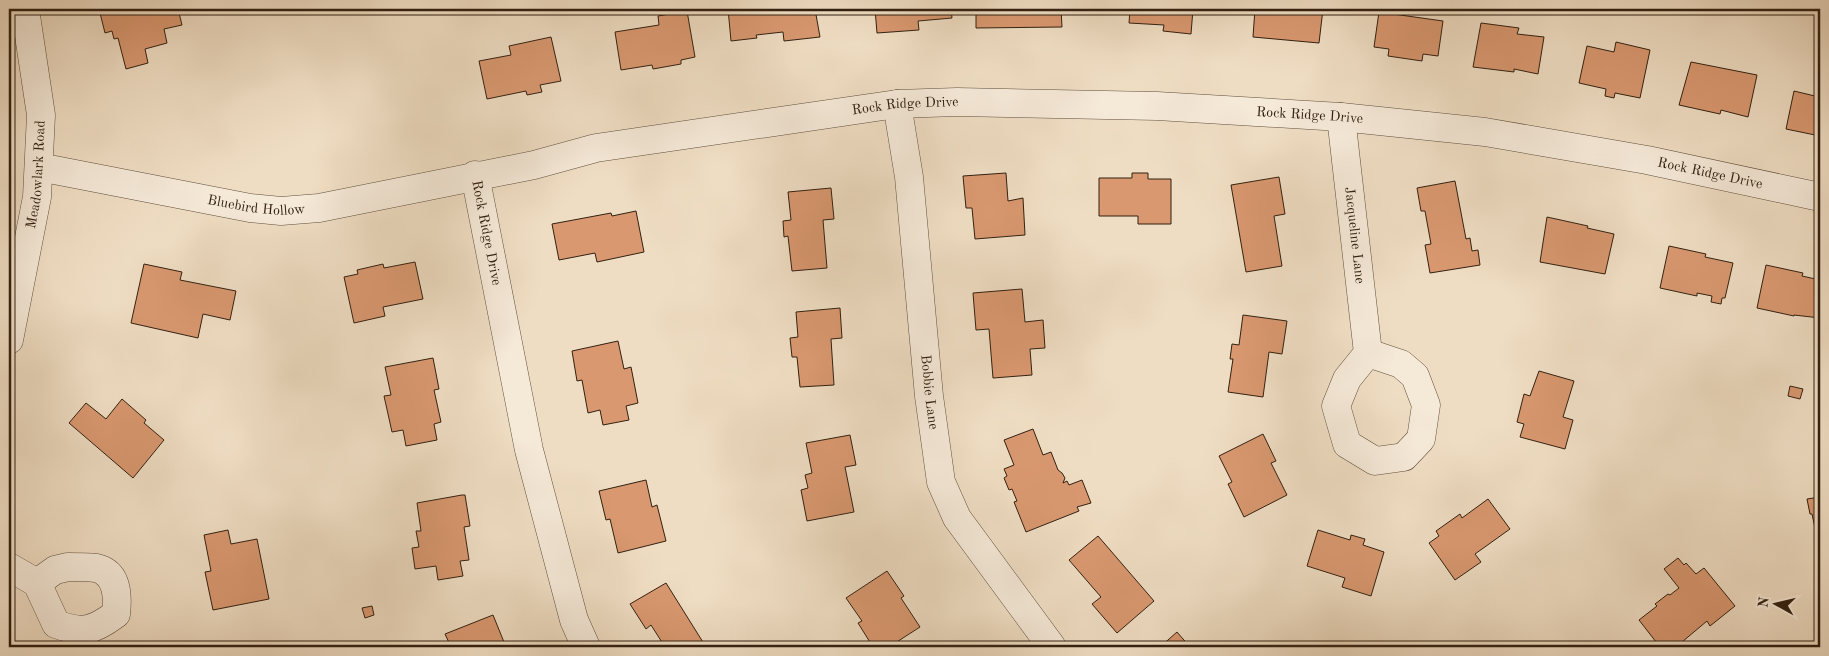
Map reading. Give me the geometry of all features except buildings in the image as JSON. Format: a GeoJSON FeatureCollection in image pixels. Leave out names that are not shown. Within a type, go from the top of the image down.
{"type":"FeatureCollection","features":[{"type":"Feature","properties":{"kind":"street","name":"Meadowlark Road"},"geometry":{"type":"LineString","coordinates":[[9,340],[36,197],[41,115],[24,9]]}},
{"type":"Feature","properties":{"kind":"street","name":"Rock Ridge Drive"},"geometry":{"type":"LineString","coordinates":[[586,647],[574,620],[529,450],[475,175],[534,165],[596,148],[897,104],[956,102],[1157,106],[1341,117],[1485,132],[1647,160],[1820,197]]}},
{"type":"Feature","properties":{"kind":"street","name":"Bobbie Lane"},"geometry":{"type":"LineString","coordinates":[[897,104],[909,177],[929,396],[941,482],[957,518],[1052,647]]}},
{"type":"Feature","properties":{"kind":"street","name":"Jacqueline Lane"},"geometry":{"type":"LineString","coordinates":[[1341,117],[1368,352]]}},
{"type":"Feature","properties":{"kind":"street","name":"Bluebird Hollow"},"geometry":{"type":"LineString","coordinates":[[38,167],[250,208],[281,211],[319,208],[475,175]]}},
{"type":"Feature","properties":{"kind":"street"},"geometry":{"type":"LineString","coordinates":[[9,567],[37,583]]}}]}
